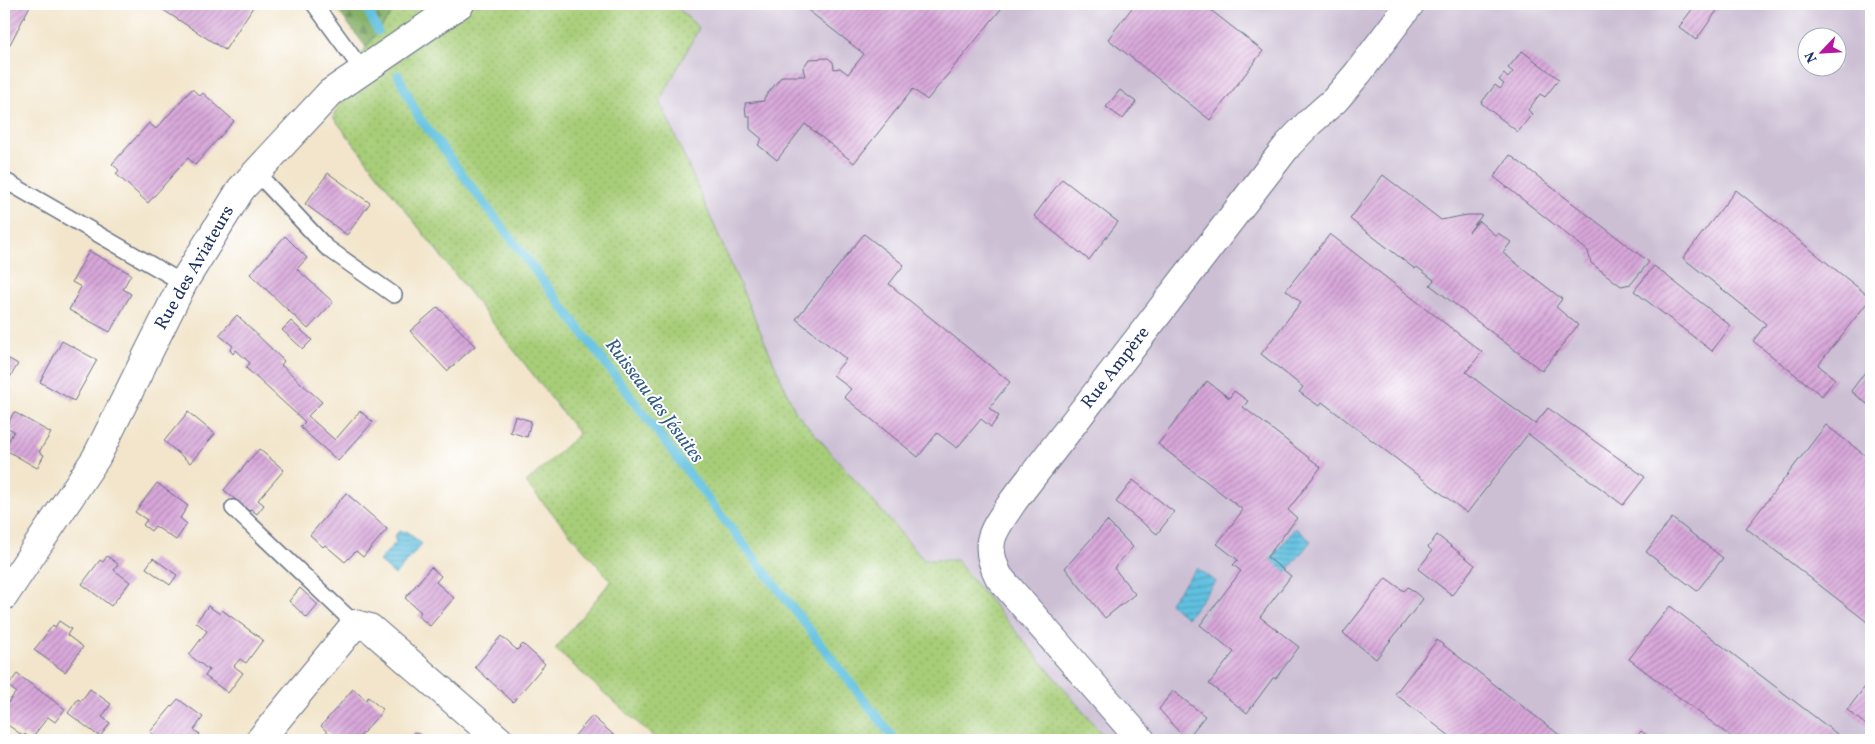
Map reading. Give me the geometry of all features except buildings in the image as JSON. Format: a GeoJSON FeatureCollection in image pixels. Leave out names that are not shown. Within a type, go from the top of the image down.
{"type":"FeatureCollection","features":[{"type":"Feature","properties":{"kind":"street","name":"Rue des Aviateurs"},"geometry":{"type":"LineString","coordinates":[[4,596],[96,458],[183,283],[241,189],[330,93],[460,4]]}},
{"type":"Feature","properties":{"kind":"street","name":"Rue Ampère"},"geometry":{"type":"LineString","coordinates":[[1141,740],[999,577],[991,562],[989,546],[994,530],[1020,492],[1288,145],[1335,100],[1358,73],[1410,4]]}},
{"type":"Feature","properties":{"kind":"street"},"geometry":{"type":"LineString","coordinates":[[260,740],[355,624],[370,628],[499,740]]}},
{"type":"Feature","properties":{"kind":"lane"},"geometry":{"type":"LineString","coordinates":[[314,4],[363,71]]}},
{"type":"Feature","properties":{"kind":"lane"},"geometry":{"type":"LineString","coordinates":[[256,172],[326,247],[394,295]]}},
{"type":"Feature","properties":{"kind":"lane"},"geometry":{"type":"LineString","coordinates":[[4,180],[183,283]]}},
{"type":"Feature","properties":{"kind":"lane"},"geometry":{"type":"LineString","coordinates":[[233,508],[355,624]]}},
{"type":"Feature","properties":{"kind":"shaded area"},"geometry":{"type":"Polygon","coordinates":[[[674,4],[1871,4],[1871,740],[1107,740],[956,560],[924,560],[795,411],[660,101],[698,28],[674,4]]]}},
{"type":"Feature","properties":{"kind":"green space"},"geometry":{"type":"Polygon","coordinates":[[[333,4],[399,4],[366,47],[333,4]]]}},
{"type":"Feature","properties":{"kind":"green space"},"geometry":{"type":"Polygon","coordinates":[[[399,4],[674,4],[699,28],[660,101],[795,411],[924,560],[956,560],[1107,740],[657,740],[555,649],[611,581],[526,483],[579,434],[333,117],[366,47],[399,4]]]}},
{"type":"Feature","properties":{"kind":"water"},"geometry":{"type":"Polygon","coordinates":[[[1295,528],[1311,541],[1286,572],[1270,560],[1295,528]]]}},
{"type":"Feature","properties":{"kind":"water"},"geometry":{"type":"Polygon","coordinates":[[[399,531],[406,531],[422,544],[395,575],[379,561],[396,542],[394,537],[399,531]]]}},
{"type":"Feature","properties":{"kind":"water"},"geometry":{"type":"Polygon","coordinates":[[[1197,568],[1215,582],[1187,618],[1169,603],[1197,568]]]}},
{"type":"Feature","properties":{"kind":"waterway","name":"Ruisseau des Jésuites"},"geometry":{"type":"LineString","coordinates":[[365,4],[378,31]]}},
{"type":"Feature","properties":{"kind":"waterway","name":"Ruisseau des Jésuites"},"geometry":{"type":"LineString","coordinates":[[398,75],[418,116],[703,492],[895,740]]}}]}
